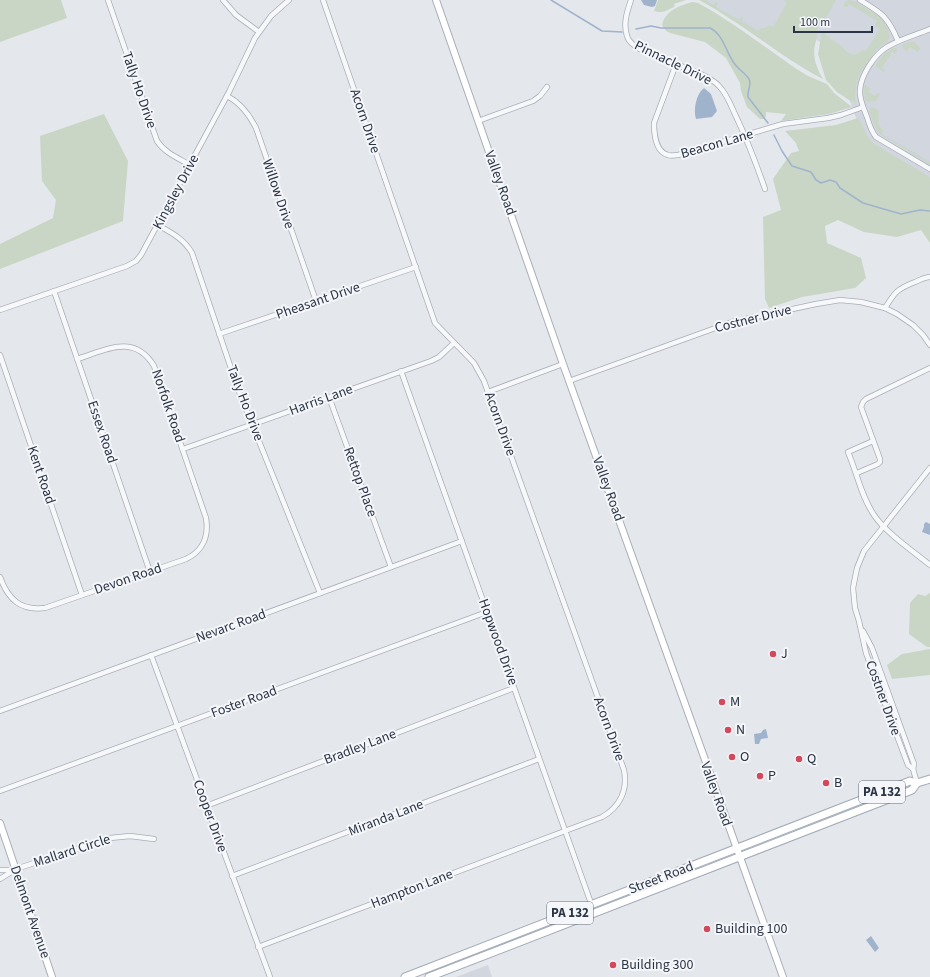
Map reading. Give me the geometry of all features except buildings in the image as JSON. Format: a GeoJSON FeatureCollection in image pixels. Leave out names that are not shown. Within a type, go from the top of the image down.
{"type":"FeatureCollection","features":[{"type":"Feature","properties":{"kind":"main road","name":"Street Road"},"geometry":{"type":"LineString","coordinates":[[429,977],[912,790],[918,783],[930,779]]}},
{"type":"Feature","properties":{"kind":"main road","name":"Street Road"},"geometry":{"type":"LineString","coordinates":[[405,977],[910,781],[918,783]]}},
{"type":"Feature","properties":{"kind":"street","name":"Tally Ho Drive"},"geometry":{"type":"LineString","coordinates":[[108,0],[157,141],[164,150],[190,165]]}},
{"type":"Feature","properties":{"kind":"street"},"geometry":{"type":"LineString","coordinates":[[223,0],[236,15],[259,32]]}},
{"type":"Feature","properties":{"kind":"street","name":"Kingsley Drive"},"geometry":{"type":"LineString","coordinates":[[0,310],[131,264],[143,253],[227,96],[259,32],[271,16],[290,0]]}},
{"type":"Feature","properties":{"kind":"street","name":"Acorn Drive"},"geometry":{"type":"LineString","coordinates":[[323,0],[435,323],[478,370],[488,392],[625,776],[623,794],[620,801],[611,811],[602,817],[565,831]]}},
{"type":"Feature","properties":{"kind":"street","name":"Valley Road"},"geometry":{"type":"LineString","coordinates":[[436,0],[563,364],[783,977]]}},
{"type":"Feature","properties":{"kind":"street","name":"Pinnacle Drive"},"geometry":{"type":"LineString","coordinates":[[631,0],[625,17],[627,37],[630,43],[640,50],[707,76],[717,84],[728,100],[746,136],[765,189]]}},
{"type":"Feature","properties":{"kind":"street"},"geometry":{"type":"LineString","coordinates":[[860,0],[884,16],[891,25],[898,41]]}},
{"type":"Feature","properties":{"kind":"street"},"geometry":{"type":"LineString","coordinates":[[930,29],[898,41],[879,52],[862,80],[860,90],[863,107],[870,127],[876,137],[930,169]]}},
{"type":"Feature","properties":{"kind":"street","name":"Beacon Lane"},"geometry":{"type":"LineString","coordinates":[[676,64],[654,123],[654,131],[658,145],[667,155],[678,155],[783,124],[841,115],[863,107]]}},
{"type":"Feature","properties":{"kind":"street"},"geometry":{"type":"LineString","coordinates":[[478,121],[533,101],[540,96],[547,87]]}},
{"type":"Feature","properties":{"kind":"street","name":"Willow Drive"},"geometry":{"type":"LineString","coordinates":[[227,96],[244,109],[256,128],[316,301]]}},
{"type":"Feature","properties":{"kind":"street","name":"Tally Ho Drive"},"geometry":{"type":"LineString","coordinates":[[158,225],[180,238],[188,246],[192,253],[238,389],[320,593]]}},
{"type":"Feature","properties":{"kind":"street","name":"Pheasant Drive"},"geometry":{"type":"LineString","coordinates":[[219,334],[416,267]]}},
{"type":"Feature","properties":{"kind":"street"},"geometry":{"type":"LineString","coordinates":[[885,308],[900,288],[922,278],[930,277]]}},
{"type":"Feature","properties":{"kind":"street","name":"Essex Road"},"geometry":{"type":"LineString","coordinates":[[54,291],[150,572]]}},
{"type":"Feature","properties":{"kind":"street","name":"Costner Drive"},"geometry":{"type":"LineString","coordinates":[[569,380],[732,322],[840,300],[861,302],[885,308],[897,314],[923,335],[930,345]]}},
{"type":"Feature","properties":{"kind":"street","name":"Harris Lane"},"geometry":{"type":"LineString","coordinates":[[183,449],[439,357],[454,343]]}},
{"type":"Feature","properties":{"kind":"street","name":"Norfolk Road"},"geometry":{"type":"LineString","coordinates":[[77,359],[122,346],[137,349],[145,354],[154,366],[194,483]]}},
{"type":"Feature","properties":{"kind":"street","name":"Kent Road"},"geometry":{"type":"LineString","coordinates":[[0,355],[82,595]]}},
{"type":"Feature","properties":{"kind":"street"},"geometry":{"type":"LineString","coordinates":[[488,392],[563,364]]}},
{"type":"Feature","properties":{"kind":"street"},"geometry":{"type":"LineString","coordinates":[[857,473],[880,462],[861,407],[863,402],[866,399],[930,368]]}},
{"type":"Feature","properties":{"kind":"street","name":"Hopwood Drive"},"geometry":{"type":"LineString","coordinates":[[401,371],[594,913]]}},
{"type":"Feature","properties":{"kind":"street","name":"Rettop Place"},"geometry":{"type":"LineString","coordinates":[[330,397],[391,567]]}},
{"type":"Feature","properties":{"kind":"street"},"geometry":{"type":"LineString","coordinates":[[873,441],[848,452],[857,473],[859,485],[865,499],[873,514],[883,526],[930,565]]}},
{"type":"Feature","properties":{"kind":"street","name":"Costner Drive"},"geometry":{"type":"LineString","coordinates":[[918,783],[913,769],[908,765],[868,659],[855,608],[853,588],[857,568],[864,551],[930,468]]}},
{"type":"Feature","properties":{"kind":"street","name":"Devon Road"},"geometry":{"type":"LineString","coordinates":[[0,576],[9,596],[19,604],[30,608],[45,608],[190,558],[203,545],[206,538],[208,525],[194,483]]}},
{"type":"Feature","properties":{"kind":"street","name":"Nevarc Road"},"geometry":{"type":"LineString","coordinates":[[0,711],[462,541]]}},
{"type":"Feature","properties":{"kind":"street","name":"Foster Road"},"geometry":{"type":"LineString","coordinates":[[0,791],[487,612]]}},
{"type":"Feature","properties":{"kind":"street","name":"Cooper Drive"},"geometry":{"type":"LineString","coordinates":[[151,655],[270,977]]}},
{"type":"Feature","properties":{"kind":"street","name":"Bradley Lane"},"geometry":{"type":"LineString","coordinates":[[206,806],[514,688]]}},
{"type":"Feature","properties":{"kind":"street","name":"Miranda Lane"},"geometry":{"type":"LineString","coordinates":[[232,876],[539,759]]}},
{"type":"Feature","properties":{"kind":"street","name":"Delmont Avenue"},"geometry":{"type":"LineString","coordinates":[[0,823],[52,977]]}},
{"type":"Feature","properties":{"kind":"street","name":"Hampton Lane"},"geometry":{"type":"LineString","coordinates":[[258,947],[565,831]]}},
{"type":"Feature","properties":{"kind":"street","name":"Mallard Circle"},"geometry":{"type":"LineString","coordinates":[[16,869],[110,838],[130,836],[154,838]]}},
{"type":"Feature","properties":{"kind":"street"},"geometry":{"type":"LineString","coordinates":[[0,870],[16,869]]}},
{"type":"Feature","properties":{"kind":"street"},"geometry":{"type":"LineString","coordinates":[[0,879],[16,869]]}},
{"type":"Feature","properties":{"kind":"shaded area"},"geometry":{"type":"Polygon","coordinates":[[[701,0],[930,0],[930,189],[870,156],[844,85],[854,63],[796,27],[783,49],[701,0]]]}},
{"type":"Feature","properties":{"kind":"shaded area"},"geometry":{"type":"Polygon","coordinates":[[[488,965],[492,977],[456,977],[488,965]]]}},
{"type":"Feature","properties":{"kind":"green space"},"geometry":{"type":"Polygon","coordinates":[[[0,0],[61,0],[67,18],[0,42],[0,0]]]}},
{"type":"Feature","properties":{"kind":"green space"},"geometry":{"type":"Polygon","coordinates":[[[658,0],[686,0],[674,4],[675,6],[668,10],[660,12],[654,11],[658,0]]]}},
{"type":"Feature","properties":{"kind":"green space"},"geometry":{"type":"Polygon","coordinates":[[[699,0],[705,0],[713,5],[716,2],[718,3],[716,7],[739,20],[742,17],[743,18],[741,21],[758,31],[761,28],[765,28],[770,25],[773,27],[787,3],[784,0],[836,0],[827,16],[818,26],[814,55],[819,73],[823,79],[791,60],[715,9],[699,0]]]}},
{"type":"Feature","properties":{"kind":"green space"},"geometry":{"type":"Polygon","coordinates":[[[847,0],[856,2],[877,15],[887,27],[890,37],[887,42],[876,50],[860,74],[856,85],[855,104],[854,101],[849,100],[837,92],[826,80],[818,54],[822,31],[848,53],[854,55],[863,50],[866,51],[880,29],[875,26],[877,21],[849,4],[845,7],[844,5],[847,0]]]}},
{"type":"Feature","properties":{"kind":"green space"},"geometry":{"type":"Polygon","coordinates":[[[693,2],[698,3],[714,12],[808,76],[827,84],[834,93],[852,107],[829,114],[781,121],[786,114],[766,112],[764,119],[760,119],[747,107],[741,91],[740,83],[726,58],[705,42],[670,33],[666,31],[662,25],[666,16],[674,9],[693,2]]]}},
{"type":"Feature","properties":{"kind":"green space"},"geometry":{"type":"Polygon","coordinates":[[[914,41],[920,48],[918,52],[910,47],[907,51],[902,48],[903,44],[914,41]]]}},
{"type":"Feature","properties":{"kind":"green space"},"geometry":{"type":"Polygon","coordinates":[[[893,48],[896,48],[897,51],[895,54],[892,52],[882,68],[885,70],[884,72],[876,67],[876,64],[885,53],[893,48]]]}},
{"type":"Feature","properties":{"kind":"green space"},"geometry":{"type":"Polygon","coordinates":[[[865,85],[870,88],[868,92],[875,96],[877,93],[880,94],[876,101],[867,102],[865,100],[865,85]]]}},
{"type":"Feature","properties":{"kind":"green space"},"geometry":{"type":"Polygon","coordinates":[[[872,107],[879,111],[878,119],[883,130],[882,134],[930,162],[930,164],[880,134],[876,129],[869,111],[872,107]]]}},
{"type":"Feature","properties":{"kind":"green space"},"geometry":{"type":"Polygon","coordinates":[[[104,114],[128,161],[123,221],[0,269],[0,244],[53,218],[56,200],[42,181],[40,136],[104,114]]]}},
{"type":"Feature","properties":{"kind":"green space"},"geometry":{"type":"Polygon","coordinates":[[[858,118],[874,144],[930,177],[930,243],[921,230],[897,237],[864,232],[838,220],[825,226],[827,243],[861,258],[866,278],[855,288],[802,297],[769,308],[765,299],[763,217],[781,210],[773,179],[791,153],[799,151],[796,143],[785,131],[836,125],[858,118]]]}},
{"type":"Feature","properties":{"kind":"green space"},"geometry":{"type":"Polygon","coordinates":[[[930,593],[930,647],[927,647],[909,634],[910,603],[918,594],[925,596],[930,593]]]}},
{"type":"Feature","properties":{"kind":"green space"},"geometry":{"type":"Polygon","coordinates":[[[930,649],[930,675],[892,679],[887,665],[902,654],[930,649]]]}},
{"type":"Feature","properties":{"kind":"water"},"geometry":{"type":"Polygon","coordinates":[[[641,0],[657,0],[655,6],[652,7],[644,5],[641,0]]]}},
{"type":"Feature","properties":{"kind":"water"},"geometry":{"type":"Polygon","coordinates":[[[704,88],[711,94],[717,111],[712,117],[696,119],[696,102],[699,94],[704,88]]]}},
{"type":"Feature","properties":{"kind":"water"},"geometry":{"type":"Polygon","coordinates":[[[926,522],[930,524],[930,535],[922,532],[926,522]]]}},
{"type":"Feature","properties":{"kind":"water"},"geometry":{"type":"Polygon","coordinates":[[[766,729],[768,738],[761,739],[759,744],[755,744],[754,734],[761,733],[766,729]]]}},
{"type":"Feature","properties":{"kind":"water"},"geometry":{"type":"Polygon","coordinates":[[[871,936],[879,948],[875,952],[866,940],[871,936]]]}},
{"type":"Feature","properties":{"kind":"waterway"},"geometry":{"type":"LineString","coordinates":[[551,0],[602,31],[622,32]]}},
{"type":"Feature","properties":{"kind":"waterway"},"geometry":{"type":"LineString","coordinates":[[636,29],[651,26],[661,28],[710,28],[718,34],[731,59],[749,79],[750,84],[748,97],[768,123]]}},
{"type":"Feature","properties":{"kind":"waterway"},"geometry":{"type":"LineString","coordinates":[[774,135],[792,166],[811,172],[816,180],[821,183],[830,180],[836,182],[840,188],[863,203],[901,214],[920,210],[930,211]]}},
{"type":"Feature","properties":{"kind":"place","name":"J"},"geometry":{"type":"Point","coordinates":[773,654]}},
{"type":"Feature","properties":{"kind":"place","name":"M"},"geometry":{"type":"Point","coordinates":[722,702]}},
{"type":"Feature","properties":{"kind":"place","name":"N"},"geometry":{"type":"Point","coordinates":[728,730]}},
{"type":"Feature","properties":{"kind":"place","name":"O"},"geometry":{"type":"Point","coordinates":[732,757]}},
{"type":"Feature","properties":{"kind":"place","name":"Q"},"geometry":{"type":"Point","coordinates":[799,759]}},
{"type":"Feature","properties":{"kind":"place","name":"P"},"geometry":{"type":"Point","coordinates":[760,776]}},
{"type":"Feature","properties":{"kind":"place","name":"B"},"geometry":{"type":"Point","coordinates":[826,783]}},
{"type":"Feature","properties":{"kind":"place","name":"Building 100"},"geometry":{"type":"Point","coordinates":[707,929]}},
{"type":"Feature","properties":{"kind":"place","name":"Building 300"},"geometry":{"type":"Point","coordinates":[613,965]}}]}
